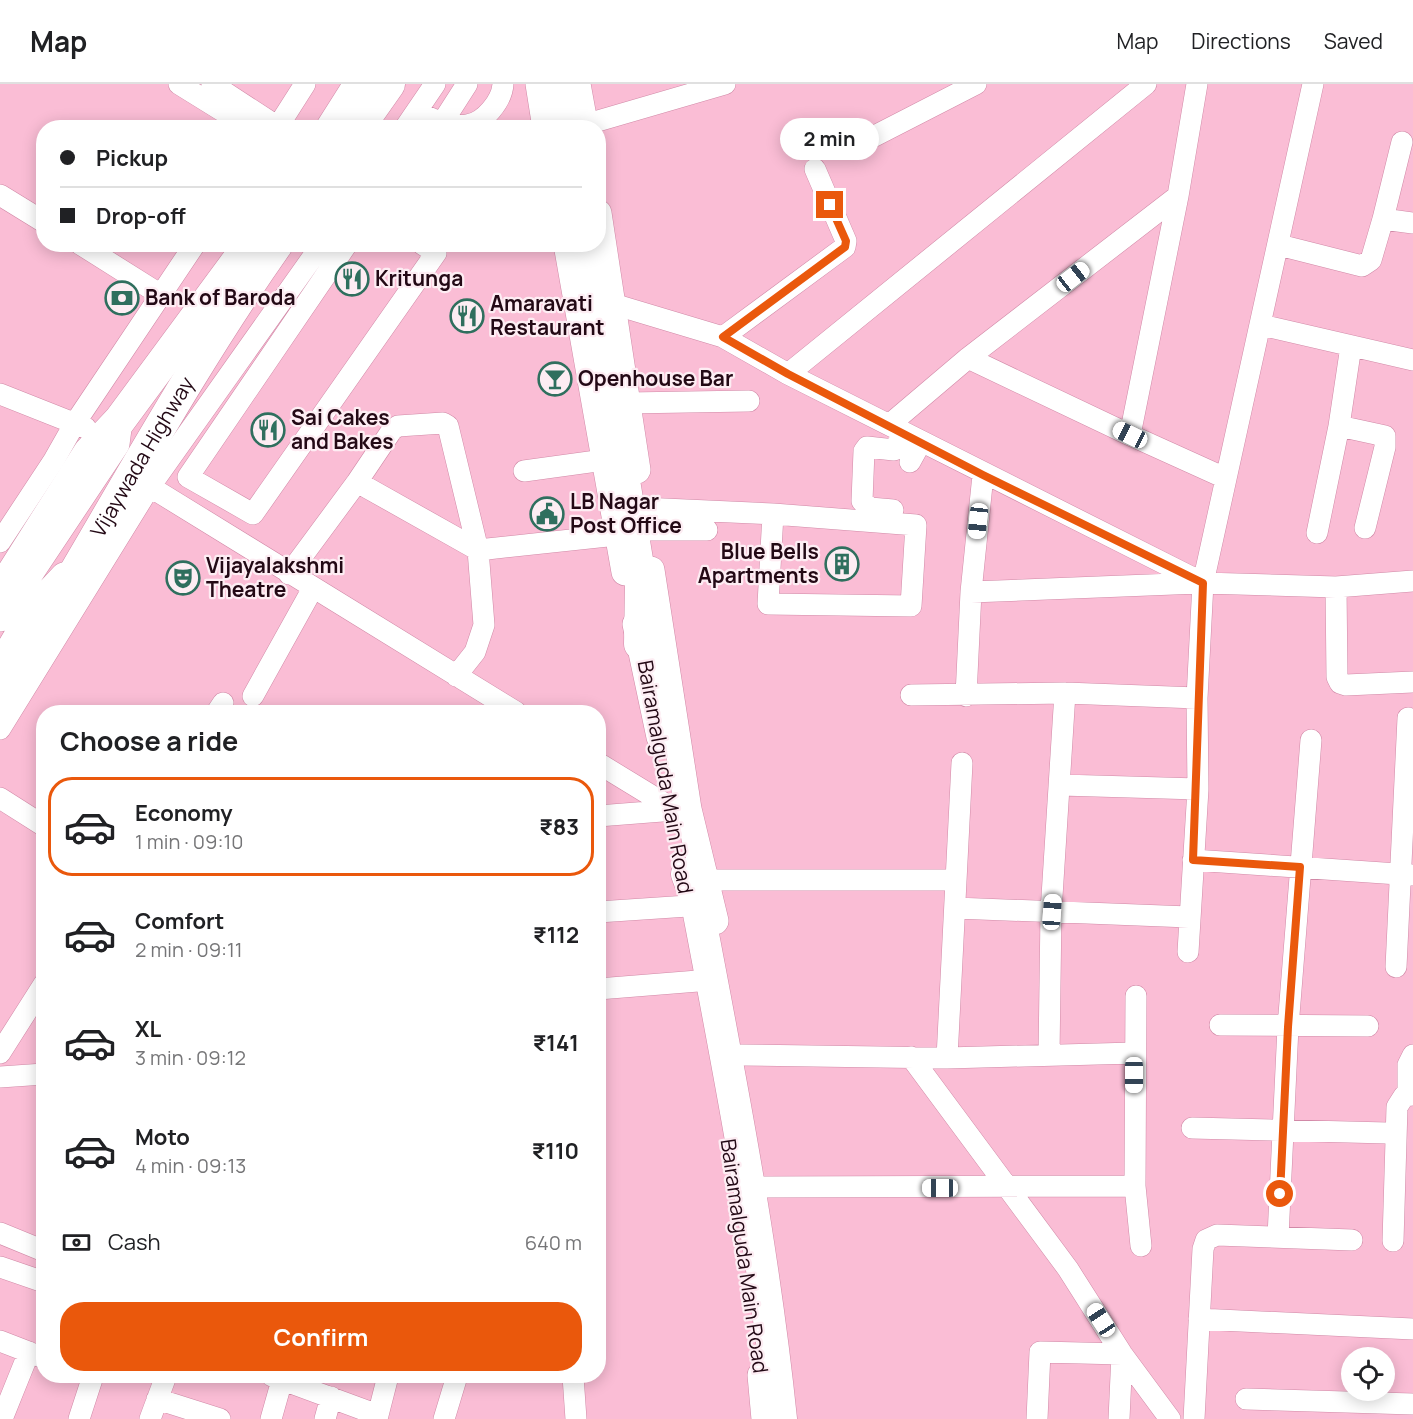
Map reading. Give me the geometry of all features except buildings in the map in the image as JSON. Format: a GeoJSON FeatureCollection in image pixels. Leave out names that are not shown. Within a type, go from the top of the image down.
{"type":"FeatureCollection","features":[{"type":"Feature","properties":{"kind":"highway"},"geometry":{"type":"LineString","coordinates":[[337,120],[360,84]]}},
{"type":"Feature","properties":{"kind":"highway"},"geometry":{"type":"LineString","coordinates":[[364,120],[389,84]]}},
{"type":"Feature","properties":{"kind":"highway"},"geometry":{"type":"LineString","coordinates":[[559,84],[575,120]]}},
{"type":"Feature","properties":{"kind":"highway","name":"Vijaywada Highway"},"geometry":{"type":"LineString","coordinates":[[104,436],[244,252]]}},
{"type":"Feature","properties":{"kind":"highway","name":"Vijaywada Highway"},"geometry":{"type":"LineString","coordinates":[[86,554],[141,482],[249,284],[271,252]]}},
{"type":"Feature","properties":{"kind":"highway"},"geometry":{"type":"LineString","coordinates":[[586,252],[641,584],[640,644]]}},
{"type":"Feature","properties":{"kind":"highway"},"geometry":{"type":"LineString","coordinates":[[54,460],[104,436]]}},
{"type":"Feature","properties":{"kind":"highway"},"geometry":{"type":"LineString","coordinates":[[0,592],[104,436]]}},
{"type":"Feature","properties":{"kind":"highway"},"geometry":{"type":"LineString","coordinates":[[0,697],[86,554]]}},
{"type":"Feature","properties":{"kind":"highway"},"geometry":{"type":"LineString","coordinates":[[697,877],[696,898],[755,1214],[770,1313],[781,1419]]}},
{"type":"Feature","properties":{"kind":"main road"},"geometry":{"type":"LineString","coordinates":[[539,84],[545,120]]}},
{"type":"Feature","properties":{"kind":"main road"},"geometry":{"type":"LineString","coordinates":[[577,84],[578,120]]}},
{"type":"Feature","properties":{"kind":"main road","name":"Bairamalguda Main Road"},"geometry":{"type":"LineString","coordinates":[[568,252],[617,535],[675,810],[697,877],[688,906],[698,981],[736,1188],[753,1301],[765,1419]]}},
{"type":"Feature","properties":{"kind":"main road"},"geometry":{"type":"LineString","coordinates":[[604,252],[697,877],[741,1055],[764,1187],[787,1355],[792,1419]]}},
{"type":"Feature","properties":{"kind":"main road","name":"Vijaywada Highway"},"geometry":{"type":"LineString","coordinates":[[0,618],[116,444],[104,436]]}},
{"type":"Feature","properties":{"kind":"main road","name":"Vijaywada Highway"},"geometry":{"type":"LineString","coordinates":[[0,664],[34,608],[86,554]]}},
{"type":"Feature","properties":{"kind":"street"},"geometry":{"type":"LineString","coordinates":[[179,84],[237,120]]}},
{"type":"Feature","properties":{"kind":"street"},"geometry":{"type":"LineString","coordinates":[[212,84],[266,120]]}},
{"type":"Feature","properties":{"kind":"street"},"geometry":{"type":"LineString","coordinates":[[282,120],[305,84]]}},
{"type":"Feature","properties":{"kind":"street"},"geometry":{"type":"LineString","coordinates":[[410,120],[435,84]]}},
{"type":"Feature","properties":{"kind":"street"},"geometry":{"type":"LineString","coordinates":[[444,120],[467,84]]}},
{"type":"Feature","properties":{"kind":"street"},"geometry":{"type":"LineString","coordinates":[[478,120],[483,118],[502,96],[503,84]]}},
{"type":"Feature","properties":{"kind":"street"},"geometry":{"type":"LineString","coordinates":[[602,120],[725,84]]}},
{"type":"Feature","properties":{"kind":"street"},"geometry":{"type":"LineString","coordinates":[[861,143],[976,84]]}},
{"type":"Feature","properties":{"kind":"street"},"geometry":{"type":"LineString","coordinates":[[788,374],[1146,84]]}},
{"type":"Feature","properties":{"kind":"street"},"geometry":{"type":"LineString","coordinates":[[1130,435],[1178,196],[1197,84]]}},
{"type":"Feature","properties":{"kind":"street"},"geometry":{"type":"LineString","coordinates":[[1188,952],[1198,789],[1197,698],[1203,583],[1313,84]]}},
{"type":"Feature","properties":{"kind":"street"},"geometry":{"type":"LineString","coordinates":[[1279,245],[1362,266],[1371,260],[1402,142]]}},
{"type":"Feature","properties":{"kind":"street"},"geometry":{"type":"LineString","coordinates":[[723,337],[845,247],[846,241],[815,169]]}},
{"type":"Feature","properties":{"kind":"street"},"geometry":{"type":"LineString","coordinates":[[0,195],[36,217]]}},
{"type":"Feature","properties":{"kind":"street"},"geometry":{"type":"LineString","coordinates":[[918,512],[870,508],[862,501],[864,451],[867,447],[894,450],[905,433],[968,358],[1178,196]]}},
{"type":"Feature","properties":{"kind":"street"},"geometry":{"type":"LineString","coordinates":[[1383,219],[1413,223]]}},
{"type":"Feature","properties":{"kind":"street"},"geometry":{"type":"LineString","coordinates":[[93,252],[161,295]]}},
{"type":"Feature","properties":{"kind":"street"},"geometry":{"type":"LineString","coordinates":[[0,542],[54,460],[75,423],[190,252]]}},
{"type":"Feature","properties":{"kind":"street"},"geometry":{"type":"LineString","coordinates":[[0,729],[141,482],[316,252]]}},
{"type":"Feature","properties":{"kind":"street"},"geometry":{"type":"LineString","coordinates":[[171,502],[343,252]]}},
{"type":"Feature","properties":{"kind":"street"},"geometry":{"type":"LineString","coordinates":[[188,477],[253,514],[436,253],[434,252]]}},
{"type":"Feature","properties":{"kind":"street"},"geometry":{"type":"LineString","coordinates":[[613,304],[723,337],[788,374],[983,475],[1203,583]]}},
{"type":"Feature","properties":{"kind":"street"},"geometry":{"type":"LineString","coordinates":[[1261,325],[1413,360]]}},
{"type":"Feature","properties":{"kind":"street"},"geometry":{"type":"LineString","coordinates":[[1317,533],[1339,426],[1351,346]]}},
{"type":"Feature","properties":{"kind":"street"},"geometry":{"type":"LineString","coordinates":[[968,358],[1225,478]]}},
{"type":"Feature","properties":{"kind":"street"},"geometry":{"type":"LineString","coordinates":[[0,394],[104,436]]}},
{"type":"Feature","properties":{"kind":"street"},"geometry":{"type":"LineString","coordinates":[[628,403],[749,401]]}},
{"type":"Feature","properties":{"kind":"street"},"geometry":{"type":"LineString","coordinates":[[289,574],[392,430],[398,426],[443,423],[448,426],[478,550],[484,625],[475,652],[456,676]]}},
{"type":"Feature","properties":{"kind":"street"},"geometry":{"type":"LineString","coordinates":[[1339,426],[1385,436],[1385,447],[1365,528]]}},
{"type":"Feature","properties":{"kind":"street"},"geometry":{"type":"LineString","coordinates":[[905,433],[910,462]]}},
{"type":"Feature","properties":{"kind":"street"},"geometry":{"type":"LineString","coordinates":[[524,471],[604,459]]}},
{"type":"Feature","properties":{"kind":"street"},"geometry":{"type":"LineString","coordinates":[[966,696],[971,592],[983,475]]}},
{"type":"Feature","properties":{"kind":"street"},"geometry":{"type":"LineString","coordinates":[[141,482],[504,705]]}},
{"type":"Feature","properties":{"kind":"street"},"geometry":{"type":"LineString","coordinates":[[357,482],[478,550],[617,535]]}},
{"type":"Feature","properties":{"kind":"street"},"geometry":{"type":"LineString","coordinates":[[643,519],[773,514],[916,525],[911,606],[768,604],[773,514]]}},
{"type":"Feature","properties":{"kind":"street"},"geometry":{"type":"LineString","coordinates":[[643,519],[707,530]]}},
{"type":"Feature","properties":{"kind":"street"},"geometry":{"type":"LineString","coordinates":[[971,592],[1203,583],[1336,587],[1413,581]]}},
{"type":"Feature","properties":{"kind":"street"},"geometry":{"type":"LineString","coordinates":[[1336,587],[1336,677],[1340,682],[1346,685],[1413,682]]}},
{"type":"Feature","properties":{"kind":"street"},"geometry":{"type":"LineString","coordinates":[[253,696],[313,588]]}},
{"type":"Feature","properties":{"kind":"street"},"geometry":{"type":"LineString","coordinates":[[911,695],[1065,693],[1197,698]]}},
{"type":"Feature","properties":{"kind":"street"},"geometry":{"type":"LineString","coordinates":[[1049,1055],[1052,912],[1065,693]]}},
{"type":"Feature","properties":{"kind":"street"},"geometry":{"type":"LineString","coordinates":[[1396,967],[1408,875],[1408,718]]}},
{"type":"Feature","properties":{"kind":"street"},"geometry":{"type":"LineString","coordinates":[[1278,1237],[1288,1027],[1311,740]]}},
{"type":"Feature","properties":{"kind":"street"},"geometry":{"type":"LineString","coordinates":[[947,1058],[962,763]]}},
{"type":"Feature","properties":{"kind":"street"},"geometry":{"type":"LineString","coordinates":[[606,768],[675,810]]}},
{"type":"Feature","properties":{"kind":"street"},"geometry":{"type":"LineString","coordinates":[[1061,785],[1198,789]]}},
{"type":"Feature","properties":{"kind":"street"},"geometry":{"type":"LineString","coordinates":[[0,798],[36,821]]}},
{"type":"Feature","properties":{"kind":"street"},"geometry":{"type":"LineString","coordinates":[[606,815],[675,810]]}},
{"type":"Feature","properties":{"kind":"street"},"geometry":{"type":"LineString","coordinates":[[1193,860],[1408,875]]}},
{"type":"Feature","properties":{"kind":"street"},"geometry":{"type":"LineString","coordinates":[[697,877],[956,880]]}},
{"type":"Feature","properties":{"kind":"street"},"geometry":{"type":"LineString","coordinates":[[606,911],[688,906]]}},
{"type":"Feature","properties":{"kind":"street"},"geometry":{"type":"LineString","coordinates":[[955,908],[1189,917]]}},
{"type":"Feature","properties":{"kind":"street"},"geometry":{"type":"LineString","coordinates":[[606,988],[698,981]]}},
{"type":"Feature","properties":{"kind":"street"},"geometry":{"type":"LineString","coordinates":[[1136,996],[1134,1053],[1136,1186],[1141,1246]]}},
{"type":"Feature","properties":{"kind":"street"},"geometry":{"type":"LineString","coordinates":[[0,1053],[36,997]]}},
{"type":"Feature","properties":{"kind":"street"},"geometry":{"type":"LineString","coordinates":[[1220,1026],[1368,1026]]}},
{"type":"Feature","properties":{"kind":"street"},"geometry":{"type":"LineString","coordinates":[[741,1055],[947,1058],[1134,1053]]}},
{"type":"Feature","properties":{"kind":"street"},"geometry":{"type":"LineString","coordinates":[[1393,1241],[1397,1107],[1404,1096],[1411,1095],[1408,1065],[1413,1055]]}},
{"type":"Feature","properties":{"kind":"street"},"geometry":{"type":"LineString","coordinates":[[911,1057],[1068,1269],[1122,1354],[1170,1419]]}},
{"type":"Feature","properties":{"kind":"street"},"geometry":{"type":"LineString","coordinates":[[0,1077],[36,1075]]}},
{"type":"Feature","properties":{"kind":"street"},"geometry":{"type":"LineString","coordinates":[[1192,1128],[1387,1133]]}},
{"type":"Feature","properties":{"kind":"street"},"geometry":{"type":"LineString","coordinates":[[764,1187],[1136,1186]]}},
{"type":"Feature","properties":{"kind":"street"},"geometry":{"type":"LineString","coordinates":[[0,1233],[36,1248]]}},
{"type":"Feature","properties":{"kind":"street"},"geometry":{"type":"LineString","coordinates":[[1194,1419],[1203,1249],[1206,1240],[1217,1235],[1352,1240]]}},
{"type":"Feature","properties":{"kind":"street"},"geometry":{"type":"LineString","coordinates":[[0,1267],[36,1279]]}},
{"type":"Feature","properties":{"kind":"street"},"geometry":{"type":"LineString","coordinates":[[1199,1319],[1413,1329]]}},
{"type":"Feature","properties":{"kind":"street"},"geometry":{"type":"LineString","coordinates":[[0,1341],[36,1355],[3,1413]]}},
{"type":"Feature","properties":{"kind":"street"},"geometry":{"type":"LineString","coordinates":[[1037,1419],[1040,1352],[1122,1354]]}},
{"type":"Feature","properties":{"kind":"street"},"geometry":{"type":"LineString","coordinates":[[1119,1419],[1122,1354]]}},
{"type":"Feature","properties":{"kind":"street"},"geometry":{"type":"LineString","coordinates":[[79,1419],[88,1383]]}},
{"type":"Feature","properties":{"kind":"street"},"geometry":{"type":"LineString","coordinates":[[163,1383],[153,1409],[220,1419]]}},
{"type":"Feature","properties":{"kind":"street"},"geometry":{"type":"LineString","coordinates":[[271,1419],[276,1383]]}},
{"type":"Feature","properties":{"kind":"street"},"geometry":{"type":"LineString","coordinates":[[292,1383],[331,1396],[377,1417],[386,1383]]}},
{"type":"Feature","properties":{"kind":"street"},"geometry":{"type":"LineString","coordinates":[[444,1419],[453,1383]]}},
{"type":"Feature","properties":{"kind":"street"},"geometry":{"type":"LineString","coordinates":[[573,1383],[576,1419]]}},
{"type":"Feature","properties":{"kind":"street"},"geometry":{"type":"LineString","coordinates":[[325,1419],[331,1396]]}},
{"type":"Feature","properties":{"kind":"street"},"geometry":{"type":"LineString","coordinates":[[1246,1399],[1413,1404]]}},
{"type":"Feature","properties":{"kind":"place","name":"Kritunga"},"geometry":{"type":"Point","coordinates":[352,279]}},
{"type":"Feature","properties":{"kind":"place","name":"Bank of Baroda"},"geometry":{"type":"Point","coordinates":[122,298]}},
{"type":"Feature","properties":{"kind":"place","name":"Amaravati Restaurant"},"geometry":{"type":"Point","coordinates":[467,316]}},
{"type":"Feature","properties":{"kind":"place","name":"Openhouse Bar"},"geometry":{"type":"Point","coordinates":[555,379]}},
{"type":"Feature","properties":{"kind":"place","name":"Sai Cakes and Bakes"},"geometry":{"type":"Point","coordinates":[268,430]}},
{"type":"Feature","properties":{"kind":"place","name":"LB Nagar Post Office"},"geometry":{"type":"Point","coordinates":[547,514]}},
{"type":"Feature","properties":{"kind":"place","name":"Blue Bells Apartments"},"geometry":{"type":"Point","coordinates":[842,564]}},
{"type":"Feature","properties":{"kind":"place","name":"Vijayalakshmi Theatre"},"geometry":{"type":"Point","coordinates":[183,578]}},
{"type":"Feature","properties":{"kind":"route"},"geometry":{"type":"LineString","coordinates":[[830,205],[846,241],[845,247],[723,337],[788,374],[848,403],[983,475],[1203,583],[1197,698],[1198,789],[1193,860],[1300,867],[1288,1027],[1280,1194]]}}]}
